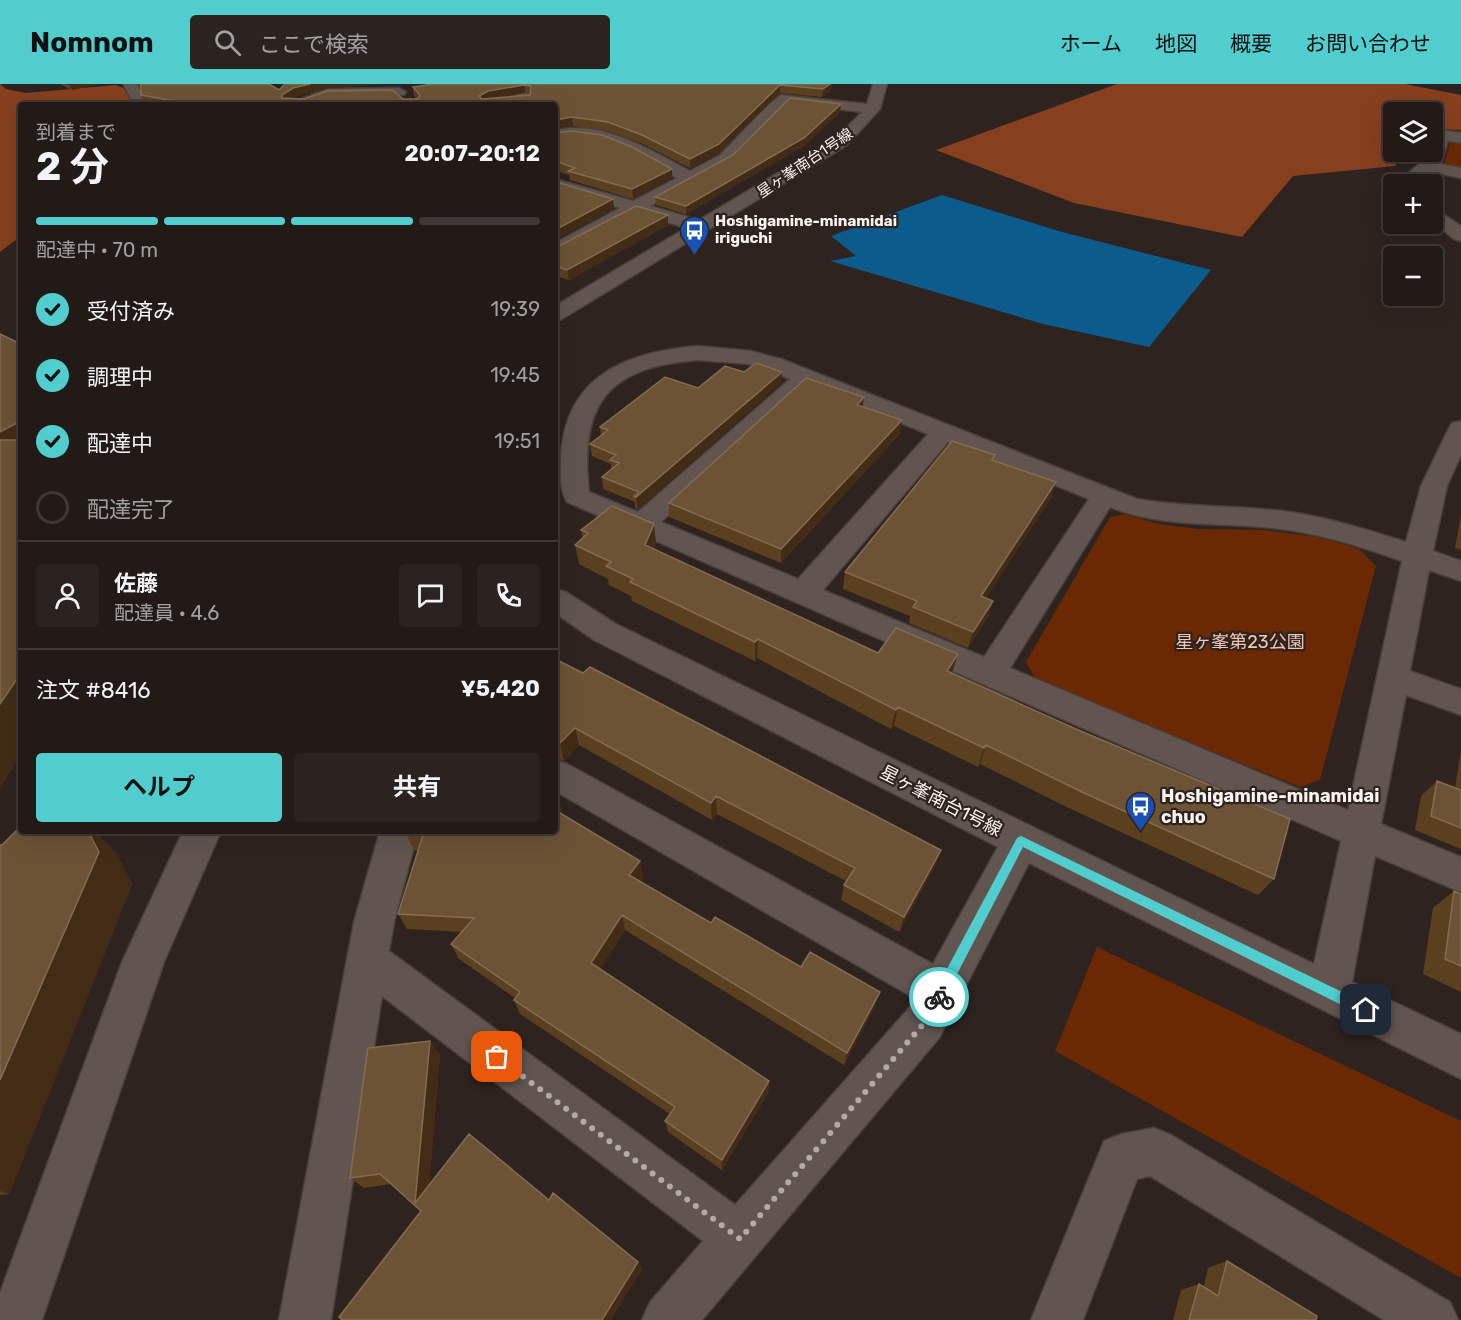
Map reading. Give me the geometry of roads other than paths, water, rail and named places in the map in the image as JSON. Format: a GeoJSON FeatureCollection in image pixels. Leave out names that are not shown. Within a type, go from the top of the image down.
{"type":"FeatureCollection","features":[{"type":"Feature","properties":{"kind":"street"},"geometry":{"type":"LineString","coordinates":[[516,84],[522,102]]}},
{"type":"Feature","properties":{"kind":"street","name":"星ヶ峯南台1号線"},"geometry":{"type":"LineString","coordinates":[[558,313],[841,142],[873,109],[880,84]]}},
{"type":"Feature","properties":{"kind":"street"},"geometry":{"type":"LineString","coordinates":[[302,102],[327,93],[399,92],[418,89]]}},
{"type":"Feature","properties":{"kind":"street"},"geometry":{"type":"LineString","coordinates":[[399,92],[410,102]]}},
{"type":"Feature","properties":{"kind":"street"},"geometry":{"type":"LineString","coordinates":[[558,249],[726,158],[772,109],[786,98],[873,109]]}},
{"type":"Feature","properties":{"kind":"street"},"geometry":{"type":"LineString","coordinates":[[558,135],[584,133],[633,146],[690,178]]}},
{"type":"Feature","properties":{"kind":"street"},"geometry":{"type":"LineString","coordinates":[[1420,174],[1430,167],[1442,135],[1461,138]]}},
{"type":"Feature","properties":{"kind":"street"},"geometry":{"type":"LineString","coordinates":[[1430,167],[1461,173]]}},
{"type":"Feature","properties":{"kind":"street"},"geometry":{"type":"LineString","coordinates":[[558,185],[703,227]]}},
{"type":"Feature","properties":{"kind":"street"},"geometry":{"type":"LineString","coordinates":[[1443,213],[1461,216]]}},
{"type":"Feature","properties":{"kind":"street"},"geometry":{"type":"LineString","coordinates":[[1443,220],[1461,235]]}},
{"type":"Feature","properties":{"kind":"street"},"geometry":{"type":"LineString","coordinates":[[1461,572],[1325,527],[1266,518],[1159,513],[1131,506],[754,357],[702,353],[651,360],[624,369],[603,384],[586,406],[572,455],[576,496],[1461,875]]}},
{"type":"Feature","properties":{"kind":"street"},"geometry":{"type":"LineString","coordinates":[[642,524],[806,376]]}},
{"type":"Feature","properties":{"kind":"street"},"geometry":{"type":"LineString","coordinates":[[1329,992],[1417,557],[1434,486],[1453,466],[1461,428]]}},
{"type":"Feature","properties":{"kind":"street"},"geometry":{"type":"LineString","coordinates":[[803,593],[944,432]]}},
{"type":"Feature","properties":{"kind":"street"},"geometry":{"type":"LineString","coordinates":[[990,673],[1104,496]]}},
{"type":"Feature","properties":{"kind":"street","name":"星ヶ峯南台1号線"},"geometry":{"type":"LineString","coordinates":[[558,602],[605,632],[1021,841],[1461,1057]]}},
{"type":"Feature","properties":{"kind":"street"},"geometry":{"type":"LineString","coordinates":[[1393,677],[1461,702]]}},
{"type":"Feature","properties":{"kind":"street"},"geometry":{"type":"LineString","coordinates":[[558,776],[942,991]]}},
{"type":"Feature","properties":{"kind":"street"},"geometry":{"type":"LineString","coordinates":[[16,1320],[143,962],[201,834]]}},
{"type":"Feature","properties":{"kind":"street"},"geometry":{"type":"LineString","coordinates":[[305,1320],[374,922],[398,834]]}},
{"type":"Feature","properties":{"kind":"street"},"geometry":{"type":"LineString","coordinates":[[668,1320],[924,1023],[1021,841]]}},
{"type":"Feature","properties":{"kind":"street"},"geometry":{"type":"LineString","coordinates":[[367,959],[740,1239]]}},
{"type":"Feature","properties":{"kind":"street"},"geometry":{"type":"LineString","coordinates":[[1057,1320],[1121,1158],[1154,1152],[1432,1320]]}},
{"type":"Feature","properties":{"kind":"water"},"geometry":{"type":"Polygon","coordinates":[[[942,195],[1062,232],[1211,270],[1149,347],[1043,324],[830,261],[856,256],[831,236],[942,195]]]}},
{"type":"Feature","properties":{"kind":"place","name":"Hoshigamine-minamidai iriguchi"},"geometry":{"type":"Point","coordinates":[694,256]}},
{"type":"Feature","properties":{"kind":"place","name":"Hoshigamine-minamidai chuo"},"geometry":{"type":"Point","coordinates":[1140,832]}},
{"type":"Feature","properties":{"kind":"park label","name":"星ヶ峯第23公園"},"geometry":{"type":"Point","coordinates":[1240,642]}}]}
